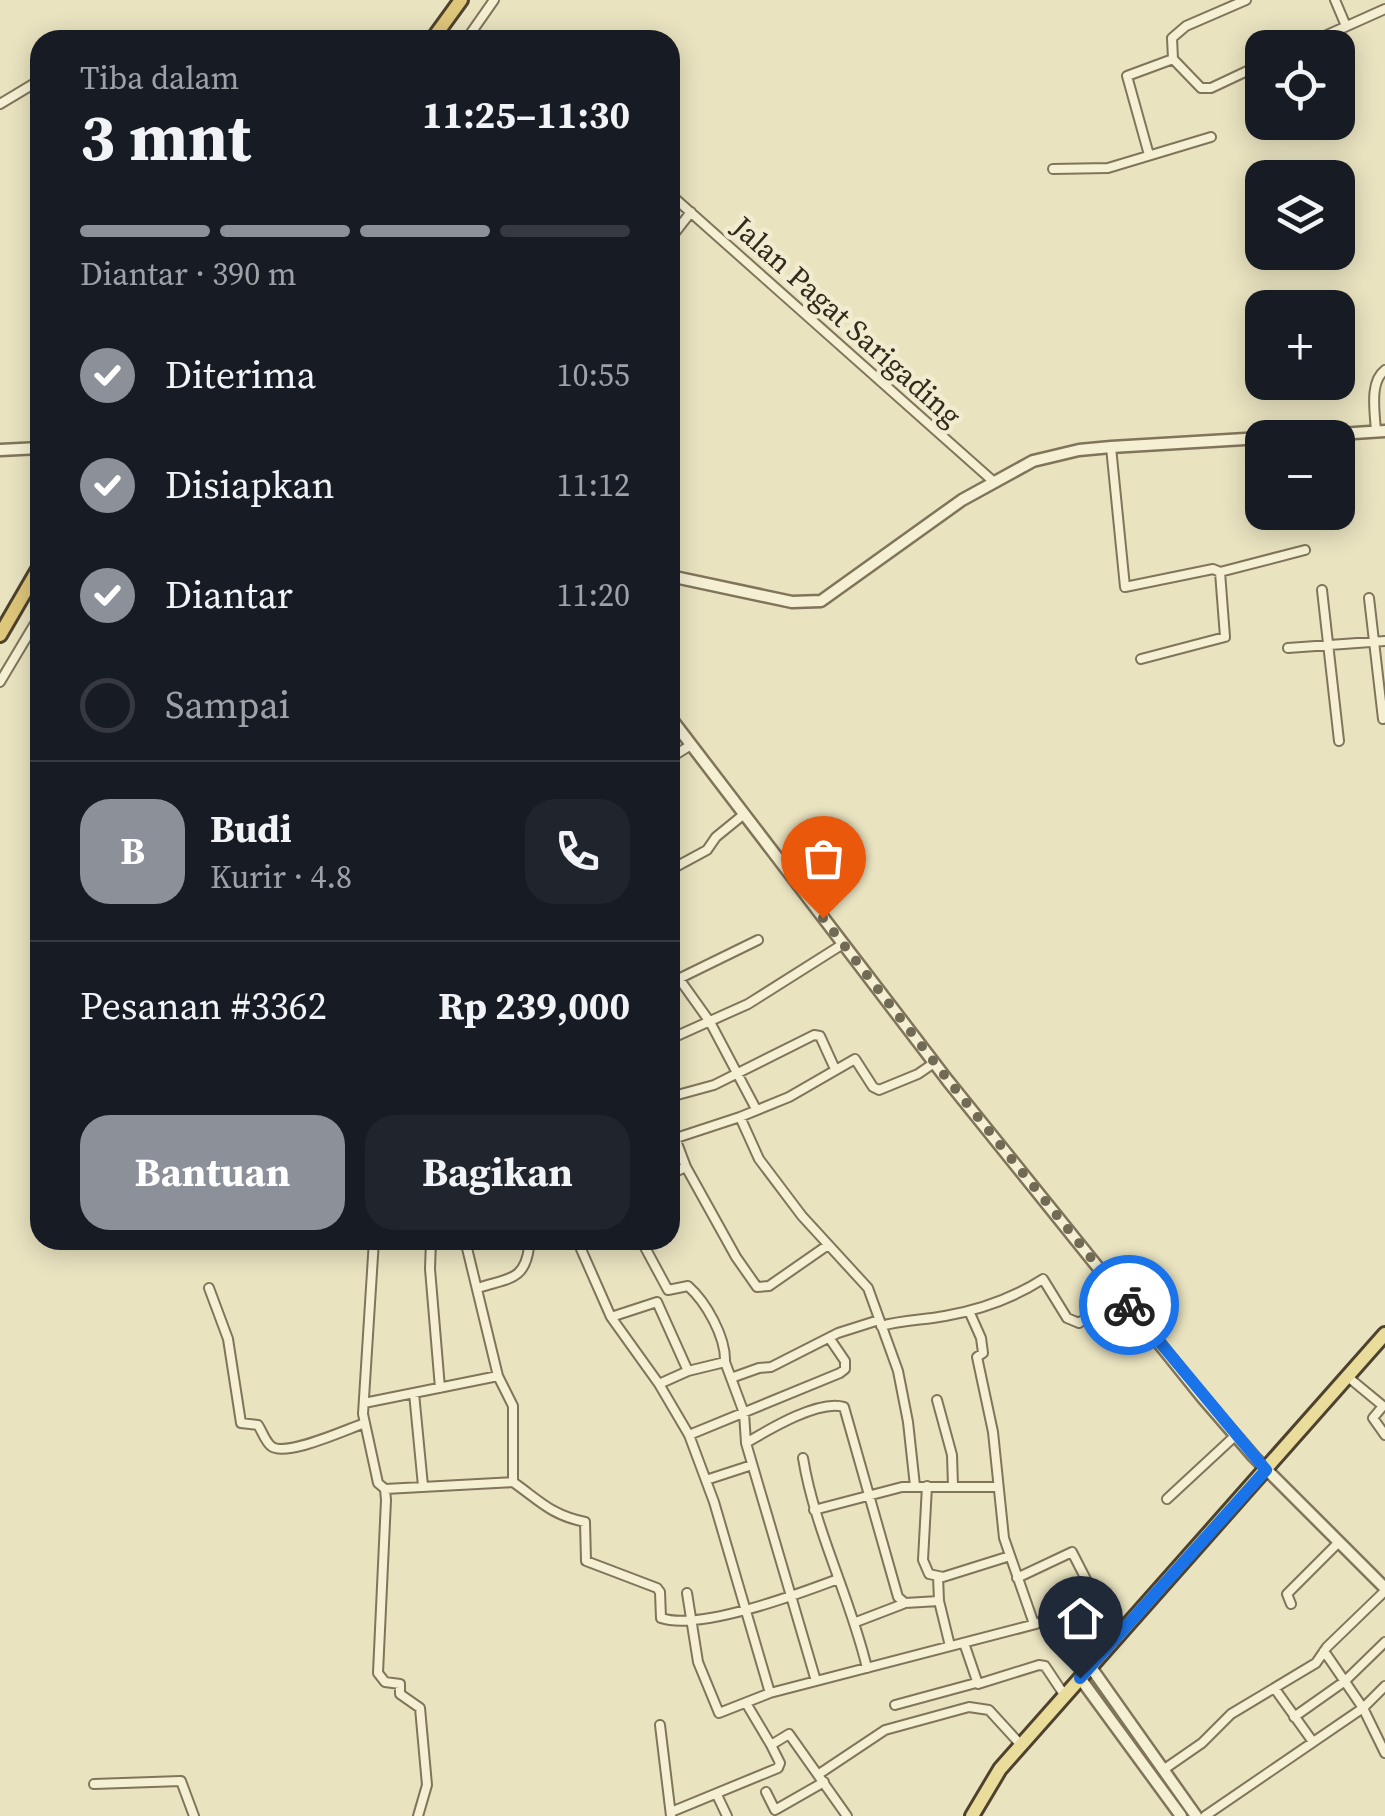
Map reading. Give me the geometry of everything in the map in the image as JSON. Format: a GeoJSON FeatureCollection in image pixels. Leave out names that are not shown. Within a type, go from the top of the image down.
{"type":"FeatureCollection","features":[{"type":"Feature","properties":{"kind":"highway"},"geometry":{"type":"LineString","coordinates":[[439,30],[461,0]]}},
{"type":"Feature","properties":{"kind":"highway"},"geometry":{"type":"LineString","coordinates":[[0,635],[30,583]]}},
{"type":"Feature","properties":{"kind":"main road"},"geometry":{"type":"LineString","coordinates":[[972,1816],[1000,1768],[1385,1334]]}},
{"type":"Feature","properties":{"kind":"street"},"geometry":{"type":"LineString","coordinates":[[473,30],[494,0]]}},
{"type":"Feature","properties":{"kind":"street"},"geometry":{"type":"LineString","coordinates":[[1245,72],[1211,88],[1201,88],[1173,58],[1172,38],[1177,32],[1246,0]]}},
{"type":"Feature","properties":{"kind":"street"},"geometry":{"type":"LineString","coordinates":[[1334,0],[1346,26]]}},
{"type":"Feature","properties":{"kind":"street"},"geometry":{"type":"LineString","coordinates":[[1337,30],[1385,9]]}},
{"type":"Feature","properties":{"kind":"street"},"geometry":{"type":"LineString","coordinates":[[1150,156],[1127,76],[1173,58]]}},
{"type":"Feature","properties":{"kind":"street"},"geometry":{"type":"LineString","coordinates":[[0,104],[30,86]]}},
{"type":"Feature","properties":{"kind":"street"},"geometry":{"type":"LineString","coordinates":[[1053,169],[1108,168],[1211,137]]}},
{"type":"Feature","properties":{"kind":"street","name":"Jalan Pagat Sarigading"},"geometry":{"type":"LineString","coordinates":[[680,203],[994,482]]}},
{"type":"Feature","properties":{"kind":"street"},"geometry":{"type":"LineString","coordinates":[[680,226],[691,212]]}},
{"type":"Feature","properties":{"kind":"street"},"geometry":{"type":"LineString","coordinates":[[1355,433],[1380,432],[1375,383],[1385,370]]}},
{"type":"Feature","properties":{"kind":"street"},"geometry":{"type":"LineString","coordinates":[[680,578],[792,602],[820,600],[962,500],[1034,462],[1078,450],[1245,439]]}},
{"type":"Feature","properties":{"kind":"street"},"geometry":{"type":"LineString","coordinates":[[1111,447],[1125,587],[1213,569],[1220,572],[1305,550]]}},
{"type":"Feature","properties":{"kind":"street"},"geometry":{"type":"LineString","coordinates":[[0,450],[30,448]]}},
{"type":"Feature","properties":{"kind":"street"},"geometry":{"type":"LineString","coordinates":[[1141,659],[1224,636],[1220,572]]}},
{"type":"Feature","properties":{"kind":"street"},"geometry":{"type":"LineString","coordinates":[[1322,590],[1338,741]]}},
{"type":"Feature","properties":{"kind":"street"},"geometry":{"type":"LineString","coordinates":[[1369,598],[1382,719]]}},
{"type":"Feature","properties":{"kind":"street"},"geometry":{"type":"LineString","coordinates":[[0,682],[30,632]]}},
{"type":"Feature","properties":{"kind":"street"},"geometry":{"type":"LineString","coordinates":[[1288,648],[1385,641]]}},
{"type":"Feature","properties":{"kind":"street"},"geometry":{"type":"LineString","coordinates":[[680,730],[934,1062],[1236,1436],[1385,1590],[1316,1664],[1232,1714],[1163,1770]]}},
{"type":"Feature","properties":{"kind":"street"},"geometry":{"type":"LineString","coordinates":[[680,752],[691,745]]}},
{"type":"Feature","properties":{"kind":"street"},"geometry":{"type":"LineString","coordinates":[[680,865],[707,850],[716,837],[744,815]]}},
{"type":"Feature","properties":{"kind":"street"},"geometry":{"type":"LineString","coordinates":[[680,979],[758,940]]}},
{"type":"Feature","properties":{"kind":"street"},"geometry":{"type":"LineString","coordinates":[[680,1036],[764,994],[843,944]]}},
{"type":"Feature","properties":{"kind":"street"},"geometry":{"type":"LineString","coordinates":[[680,988],[710,1022],[756,1109]]}},
{"type":"Feature","properties":{"kind":"street"},"geometry":{"type":"LineString","coordinates":[[680,1094],[714,1085],[818,1035],[835,1069]]}},
{"type":"Feature","properties":{"kind":"street"},"geometry":{"type":"LineString","coordinates":[[680,1137],[789,1097],[858,1060],[878,1090],[918,1074],[934,1062]]}},
{"type":"Feature","properties":{"kind":"street"},"geometry":{"type":"LineString","coordinates":[[740,1117],[759,1159],[868,1288],[898,1371],[915,1486]]}},
{"type":"Feature","properties":{"kind":"street"},"geometry":{"type":"LineString","coordinates":[[680,1154],[757,1288],[769,1286],[828,1245]]}},
{"type":"Feature","properties":{"kind":"street"},"geometry":{"type":"LineString","coordinates":[[680,1170],[686,1167]]}},
{"type":"Feature","properties":{"kind":"street"},"geometry":{"type":"LineString","coordinates":[[372,1250],[364,1403],[378,1483],[386,1488],[513,1482],[566,1520],[584,1522],[586,1561],[656,1588],[660,1592],[660,1616],[665,1620],[692,1621],[745,1609],[792,1597],[838,1578]]}},
{"type":"Feature","properties":{"kind":"street"},"geometry":{"type":"LineString","coordinates":[[431,1250],[440,1388]]}},
{"type":"Feature","properties":{"kind":"street"},"geometry":{"type":"LineString","coordinates":[[466,1250],[498,1376],[514,1414],[513,1482]]}},
{"type":"Feature","properties":{"kind":"street"},"geometry":{"type":"LineString","coordinates":[[478,1288],[523,1271],[528,1250]]}},
{"type":"Feature","properties":{"kind":"street"},"geometry":{"type":"LineString","coordinates":[[581,1250],[610,1317],[659,1384],[689,1435],[770,1693]]}},
{"type":"Feature","properties":{"kind":"street"},"geometry":{"type":"LineString","coordinates":[[646,1250],[668,1290],[688,1286],[703,1303],[723,1346],[724,1362],[744,1413],[752,1465],[816,1681]]}},
{"type":"Feature","properties":{"kind":"street"},"geometry":{"type":"LineString","coordinates":[[731,1378],[771,1367],[830,1339],[880,1323],[970,1310],[1007,1295],[1018,1295],[1045,1279],[1067,1318],[1079,1324],[1119,1292]]}},
{"type":"Feature","properties":{"kind":"street"},"geometry":{"type":"LineString","coordinates":[[208,1288],[228,1339],[241,1423],[258,1425],[270,1445],[281,1450],[298,1448],[365,1424]]}},
{"type":"Feature","properties":{"kind":"street"},"geometry":{"type":"LineString","coordinates":[[610,1317],[656,1301],[688,1371]]}},
{"type":"Feature","properties":{"kind":"street"},"geometry":{"type":"LineString","coordinates":[[970,1310],[981,1338],[983,1354],[977,1357],[993,1432],[1000,1518],[1034,1624]]}},
{"type":"Feature","properties":{"kind":"street"},"geometry":{"type":"LineString","coordinates":[[689,1435],[845,1369],[845,1361],[830,1339]]}},
{"type":"Feature","properties":{"kind":"street"},"geometry":{"type":"LineString","coordinates":[[659,1384],[688,1371],[724,1362]]}},
{"type":"Feature","properties":{"kind":"street"},"geometry":{"type":"LineString","coordinates":[[364,1403],[498,1376]]}},
{"type":"Feature","properties":{"kind":"street"},"geometry":{"type":"LineString","coordinates":[[1348,1377],[1383,1406],[1373,1418],[1385,1435]]}},
{"type":"Feature","properties":{"kind":"street"},"geometry":{"type":"LineString","coordinates":[[414,1393],[423,1486]]}},
{"type":"Feature","properties":{"kind":"street"},"geometry":{"type":"LineString","coordinates":[[936,1400],[952,1455],[953,1486]]}},
{"type":"Feature","properties":{"kind":"street"},"geometry":{"type":"LineString","coordinates":[[746,1443],[817,1409],[842,1405],[898,1597],[905,1604]]}},
{"type":"Feature","properties":{"kind":"street"},"geometry":{"type":"LineString","coordinates":[[1168,1499],[1236,1436]]}},
{"type":"Feature","properties":{"kind":"street"},"geometry":{"type":"LineString","coordinates":[[803,1458],[814,1510],[856,1622],[867,1668]]}},
{"type":"Feature","properties":{"kind":"street"},"geometry":{"type":"LineString","coordinates":[[706,1480],[752,1465]]}},
{"type":"Feature","properties":{"kind":"street"},"geometry":{"type":"LineString","coordinates":[[814,1510],[866,1494],[915,1486],[998,1487]]}},
{"type":"Feature","properties":{"kind":"street"},"geometry":{"type":"LineString","coordinates":[[927,1486],[924,1560],[929,1574],[938,1576],[1010,1556]]}},
{"type":"Feature","properties":{"kind":"street"},"geometry":{"type":"LineString","coordinates":[[386,1488],[378,1673],[385,1682],[400,1684],[400,1694],[420,1708],[426,1786],[418,1816]]}},
{"type":"Feature","properties":{"kind":"street"},"geometry":{"type":"LineString","coordinates":[[1291,1604],[1287,1594],[1339,1542]]}},
{"type":"Feature","properties":{"kind":"street"},"geometry":{"type":"LineString","coordinates":[[1018,1578],[1072,1552],[1116,1638]]}},
{"type":"Feature","properties":{"kind":"street"},"geometry":{"type":"LineString","coordinates":[[938,1576],[939,1601],[950,1646]]}},
{"type":"Feature","properties":{"kind":"street"},"geometry":{"type":"LineString","coordinates":[[687,1594],[698,1662],[717,1712],[770,1693],[1034,1624],[1094,1596]]}},
{"type":"Feature","properties":{"kind":"street"},"geometry":{"type":"LineString","coordinates":[[856,1622],[905,1604],[939,1601]]}},
{"type":"Feature","properties":{"kind":"street"},"geometry":{"type":"LineString","coordinates":[[1294,1717],[1345,1682],[1385,1642]]}},
{"type":"Feature","properties":{"kind":"street"},"geometry":{"type":"LineString","coordinates":[[964,1643],[976,1683]]}},
{"type":"Feature","properties":{"kind":"street"},"geometry":{"type":"LineString","coordinates":[[1324,1652],[1362,1708],[1385,1753]]}},
{"type":"Feature","properties":{"kind":"street"},"geometry":{"type":"LineString","coordinates":[[896,1704],[1039,1664],[1045,1666],[1065,1696]]}},
{"type":"Feature","properties":{"kind":"street"},"geometry":{"type":"LineString","coordinates":[[1090,1666],[1196,1816]]}},
{"type":"Feature","properties":{"kind":"street"},"geometry":{"type":"LineString","coordinates":[[1080,1678],[1181,1816]]}},
{"type":"Feature","properties":{"kind":"street"},"geometry":{"type":"LineString","coordinates":[[1205,1816],[1362,1708],[1385,1686]]}},
{"type":"Feature","properties":{"kind":"street"},"geometry":{"type":"LineString","coordinates":[[1275,1689],[1312,1742]]}},
{"type":"Feature","properties":{"kind":"street"},"geometry":{"type":"LineString","coordinates":[[660,1725],[671,1814],[778,1768],[780,1763],[746,1703]]}},
{"type":"Feature","properties":{"kind":"street"},"geometry":{"type":"LineString","coordinates":[[766,1792],[776,1813],[885,1730],[969,1707],[989,1710],[1021,1745]]}},
{"type":"Feature","properties":{"kind":"street"},"geometry":{"type":"LineString","coordinates":[[771,1745],[788,1734],[847,1816]]}},
{"type":"Feature","properties":{"kind":"street"},"geometry":{"type":"LineString","coordinates":[[1140,1762],[1151,1753]]}},
{"type":"Feature","properties":{"kind":"street"},"geometry":{"type":"LineString","coordinates":[[94,1784],[181,1781],[194,1816]]}},
{"type":"Feature","properties":{"kind":"street"},"geometry":{"type":"LineString","coordinates":[[717,1795],[728,1816]]}},
{"type":"Feature","properties":{"kind":"way so far"},"geometry":{"type":"LineString","coordinates":[[823,918],[1129,1305]]}},
{"type":"Feature","properties":{"kind":"route"},"geometry":{"type":"LineString","coordinates":[[1080,1678],[1266,1470],[1129,1305]]}}]}
